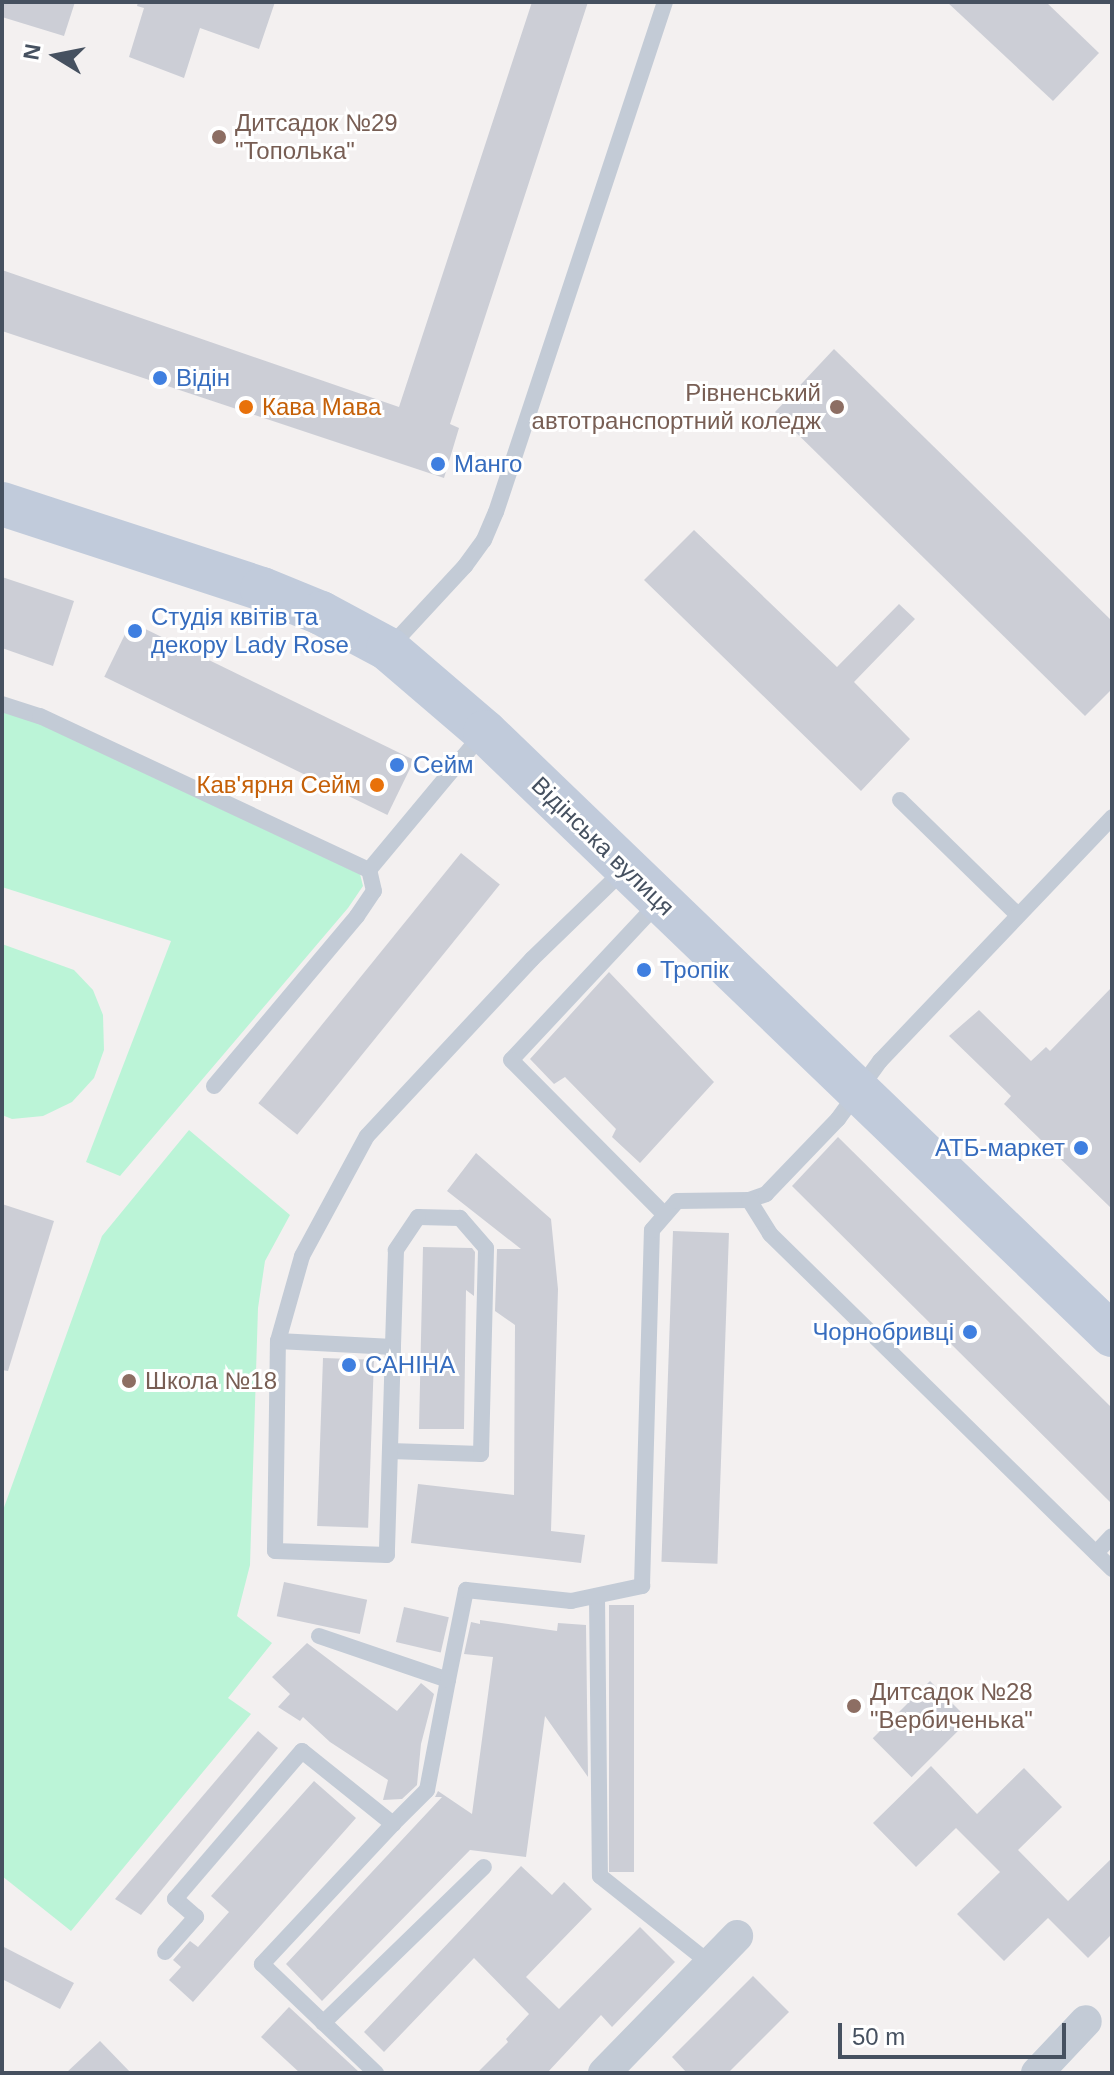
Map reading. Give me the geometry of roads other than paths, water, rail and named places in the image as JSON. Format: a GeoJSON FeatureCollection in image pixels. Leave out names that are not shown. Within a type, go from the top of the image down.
{"type":"FeatureCollection","features":[{"type":"Feature","properties":{"kind":"main road","name":"Відінська вулиця"},"geometry":{"type":"LineString","coordinates":[[2,504],[262,589],[321,613],[388,649],[485,732],[1112,1335]]}},
{"type":"Feature","properties":{"kind":"street"},"geometry":{"type":"LineString","coordinates":[[604,2073],[737,1936]]}},
{"type":"Feature","properties":{"kind":"street"},"geometry":{"type":"LineString","coordinates":[[1037,2073],[1086,2021]]}},
{"type":"Feature","properties":{"kind":"lane"},"geometry":{"type":"LineString","coordinates":[[388,649],[465,566],[484,540],[496,512],[665,2]]}},
{"type":"Feature","properties":{"kind":"lane"},"geometry":{"type":"LineString","coordinates":[[2,704],[40,716],[369,870]]}},
{"type":"Feature","properties":{"kind":"lane"},"geometry":{"type":"LineString","coordinates":[[369,870],[485,732]]}},
{"type":"Feature","properties":{"kind":"lane"},"geometry":{"type":"LineString","coordinates":[[900,800],[1017,914]]}},
{"type":"Feature","properties":{"kind":"lane"},"geometry":{"type":"LineString","coordinates":[[376,2073],[262,1964],[427,1790],[466,1590],[571,1601],[642,1586],[652,1230],[677,1201],[749,1200],[766,1194],[859,1092],[880,1061],[1112,817]]}},
{"type":"Feature","properties":{"kind":"lane"},"geometry":{"type":"LineString","coordinates":[[390,1451],[481,1454],[486,1248],[460,1218],[418,1217],[396,1250],[393,1347],[390,1451],[387,1555],[275,1551],[278,1341],[302,1256],[367,1136],[532,959],[627,867]]}},
{"type":"Feature","properties":{"kind":"lane"},"geometry":{"type":"LineString","coordinates":[[214,1086],[357,916],[374,891],[369,870]]}},
{"type":"Feature","properties":{"kind":"lane"},"geometry":{"type":"LineString","coordinates":[[661,901],[511,1060],[665,1215]]}},
{"type":"Feature","properties":{"kind":"lane"},"geometry":{"type":"LineString","coordinates":[[749,1200],[770,1234],[1112,1569]]}},
{"type":"Feature","properties":{"kind":"lane"},"geometry":{"type":"LineString","coordinates":[[278,1341],[393,1347]]}},
{"type":"Feature","properties":{"kind":"lane"},"geometry":{"type":"LineString","coordinates":[[1096,1553],[1112,1536]]}},
{"type":"Feature","properties":{"kind":"lane"},"geometry":{"type":"LineString","coordinates":[[597,1596],[600,1876],[712,1965]]}},
{"type":"Feature","properties":{"kind":"lane"},"geometry":{"type":"LineString","coordinates":[[319,1636],[448,1680]]}},
{"type":"Feature","properties":{"kind":"lane"},"geometry":{"type":"LineString","coordinates":[[165,1952],[196,1917],[175,1899],[302,1751],[393,1824]]}},
{"type":"Feature","properties":{"kind":"lane"},"geometry":{"type":"LineString","coordinates":[[323,2023],[484,1867]]}},
{"type":"Feature","properties":{"kind":"place","name":"Дитсадок №29 \"Тополька\""},"geometry":{"type":"Point","coordinates":[219,137]}},
{"type":"Feature","properties":{"kind":"place","name":"Відін"},"geometry":{"type":"Point","coordinates":[160,378]}},
{"type":"Feature","properties":{"kind":"place","name":"Кава Мава"},"geometry":{"type":"Point","coordinates":[246,407]}},
{"type":"Feature","properties":{"kind":"place","name":"Рівненський автотранспортний коледж"},"geometry":{"type":"Point","coordinates":[837,407]}},
{"type":"Feature","properties":{"kind":"place","name":"Манго"},"geometry":{"type":"Point","coordinates":[438,464]}},
{"type":"Feature","properties":{"kind":"place","name":"Студія квітів та декору Lady Rose"},"geometry":{"type":"Point","coordinates":[135,631]}},
{"type":"Feature","properties":{"kind":"place","name":"Сейм"},"geometry":{"type":"Point","coordinates":[397,765]}},
{"type":"Feature","properties":{"kind":"place","name":"Кав'ярня Сейм"},"geometry":{"type":"Point","coordinates":[377,785]}},
{"type":"Feature","properties":{"kind":"place","name":"Тропік"},"geometry":{"type":"Point","coordinates":[644,970]}},
{"type":"Feature","properties":{"kind":"place","name":"АТБ-маркет"},"geometry":{"type":"Point","coordinates":[1081,1148]}},
{"type":"Feature","properties":{"kind":"place","name":"Чорнобривці"},"geometry":{"type":"Point","coordinates":[970,1332]}},
{"type":"Feature","properties":{"kind":"place","name":"САНІНА"},"geometry":{"type":"Point","coordinates":[349,1365]}},
{"type":"Feature","properties":{"kind":"place","name":"Школа №18"},"geometry":{"type":"Point","coordinates":[129,1381]}},
{"type":"Feature","properties":{"kind":"place","name":"Дитсадок №28 \"Вербиченька\""},"geometry":{"type":"Point","coordinates":[854,1706]}}]}
